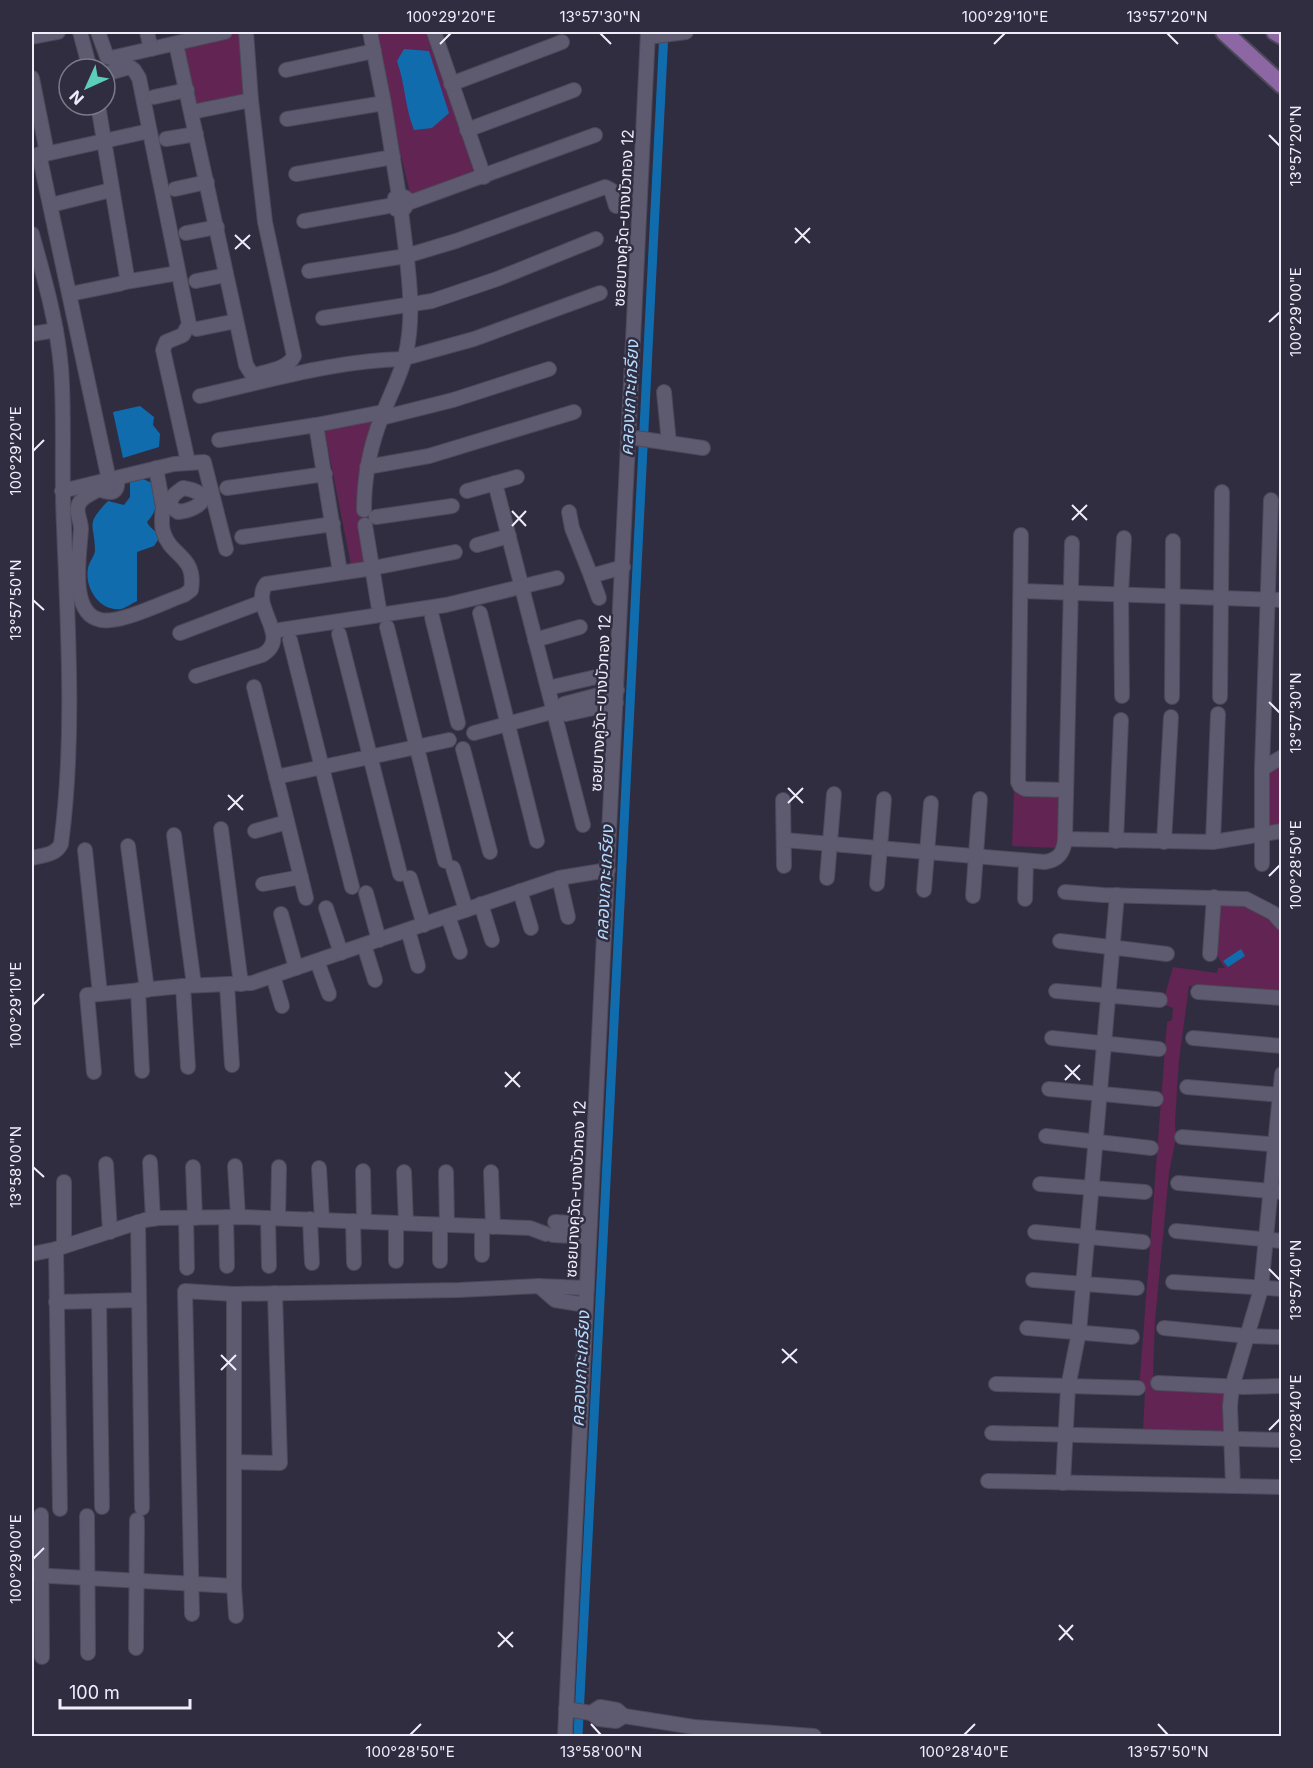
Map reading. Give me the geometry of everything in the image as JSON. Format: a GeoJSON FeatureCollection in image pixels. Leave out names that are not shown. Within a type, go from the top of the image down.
{"type":"FeatureCollection","features":[{"type":"Feature","properties":{"kind":"main road"},"geometry":{"type":"LineString","coordinates":[[1224,32],[1281,85]]}},
{"type":"Feature","properties":{"kind":"main road"},"geometry":{"type":"LineString","coordinates":[[1229,32],[1281,69]]}},
{"type":"Feature","properties":{"kind":"main road"},"geometry":{"type":"LineString","coordinates":[[1275,32],[1281,36]]}},
{"type":"Feature","properties":{"kind":"street"},"geometry":{"type":"LineString","coordinates":[[32,37],[58,32]]}},
{"type":"Feature","properties":{"kind":"street"},"geometry":{"type":"LineString","coordinates":[[80,32],[87,57]]}},
{"type":"Feature","properties":{"kind":"street"},"geometry":{"type":"LineString","coordinates":[[98,32],[107,57],[111,58],[176,44],[196,35],[225,32]]}},
{"type":"Feature","properties":{"kind":"street"},"geometry":{"type":"LineString","coordinates":[[147,32],[151,49]]}},
{"type":"Feature","properties":{"kind":"street"},"geometry":{"type":"LineString","coordinates":[[176,44],[246,365],[250,373],[255,375],[292,362],[294,356],[265,222],[246,32]]}},
{"type":"Feature","properties":{"kind":"street"},"geometry":{"type":"LineString","coordinates":[[370,32],[400,204],[410,306],[405,358],[382,415],[367,467],[364,492],[373,568],[383,621],[449,865],[466,910]]}},
{"type":"Feature","properties":{"kind":"street"},"geometry":{"type":"LineString","coordinates":[[439,33],[451,84],[484,177]]}},
{"type":"Feature","properties":{"kind":"street"},"geometry":{"type":"LineString","coordinates":[[651,35],[680,33]]}},
{"type":"Feature","properties":{"kind":"street","name":"ซอยบางคูวัด-บางบัวทอง 12"},"geometry":{"type":"LineString","coordinates":[[569,1736],[580,1711],[586,1305],[651,35]]}},
{"type":"Feature","properties":{"kind":"street"},"geometry":{"type":"LineString","coordinates":[[451,84],[562,42]]}},
{"type":"Feature","properties":{"kind":"street"},"geometry":{"type":"LineString","coordinates":[[286,70],[374,51]]}},
{"type":"Feature","properties":{"kind":"street"},"geometry":{"type":"LineString","coordinates":[[117,71],[130,68],[139,78],[188,328],[180,337],[166,342],[163,350],[183,463],[183,488]]}},
{"type":"Feature","properties":{"kind":"street"},"geometry":{"type":"LineString","coordinates":[[32,78],[39,154],[70,294],[106,483]]}},
{"type":"Feature","properties":{"kind":"street"},"geometry":{"type":"LineString","coordinates":[[154,97],[187,90]]}},
{"type":"Feature","properties":{"kind":"street"},"geometry":{"type":"LineString","coordinates":[[467,130],[574,90]]}},
{"type":"Feature","properties":{"kind":"street"},"geometry":{"type":"LineString","coordinates":[[192,112],[251,100]]}},
{"type":"Feature","properties":{"kind":"street"},"geometry":{"type":"LineString","coordinates":[[287,119],[384,103]]}},
{"type":"Feature","properties":{"kind":"street"},"geometry":{"type":"LineString","coordinates":[[100,117],[127,278],[124,282]]}},
{"type":"Feature","properties":{"kind":"street"},"geometry":{"type":"LineString","coordinates":[[39,154],[149,131]]}},
{"type":"Feature","properties":{"kind":"street"},"geometry":{"type":"LineString","coordinates":[[166,139],[196,134]]}},
{"type":"Feature","properties":{"kind":"street"},"geometry":{"type":"LineString","coordinates":[[304,220],[400,204],[484,177],[595,135]]}},
{"type":"Feature","properties":{"kind":"street"},"geometry":{"type":"LineString","coordinates":[[297,174],[393,157]]}},
{"type":"Feature","properties":{"kind":"street"},"geometry":{"type":"LineString","coordinates":[[175,189],[207,182]]}},
{"type":"Feature","properties":{"kind":"street"},"geometry":{"type":"LineString","coordinates":[[309,271],[406,256],[605,187],[611,190],[616,206]]}},
{"type":"Feature","properties":{"kind":"street"},"geometry":{"type":"LineString","coordinates":[[51,205],[111,190]]}},
{"type":"Feature","properties":{"kind":"street"},"geometry":{"type":"LineString","coordinates":[[186,233],[217,227]]}},
{"type":"Feature","properties":{"kind":"street"},"geometry":{"type":"LineString","coordinates":[[32,234],[36,265],[56,330],[61,369],[62,491],[69,640],[69,726],[62,844],[53,853],[32,858]]}},
{"type":"Feature","properties":{"kind":"street"},"geometry":{"type":"LineString","coordinates":[[323,318],[432,301],[596,239]]}},
{"type":"Feature","properties":{"kind":"street"},"geometry":{"type":"LineString","coordinates":[[70,294],[178,273]]}},
{"type":"Feature","properties":{"kind":"street"},"geometry":{"type":"LineString","coordinates":[[196,281],[226,275]]}},
{"type":"Feature","properties":{"kind":"street"},"geometry":{"type":"LineString","coordinates":[[200,396],[340,366],[405,358],[474,339],[600,293]]}},
{"type":"Feature","properties":{"kind":"street"},"geometry":{"type":"LineString","coordinates":[[197,329],[236,321]]}},
{"type":"Feature","properties":{"kind":"street"},"geometry":{"type":"LineString","coordinates":[[32,334],[56,330]]}},
{"type":"Feature","properties":{"kind":"street"},"geometry":{"type":"LineString","coordinates":[[219,440],[382,415],[453,400],[549,369]]}},
{"type":"Feature","properties":{"kind":"street"},"geometry":{"type":"LineString","coordinates":[[664,392],[669,443]]}},
{"type":"Feature","properties":{"kind":"street"},"geometry":{"type":"LineString","coordinates":[[367,467],[429,456],[573,412]]}},
{"type":"Feature","properties":{"kind":"street"},"geometry":{"type":"LineString","coordinates":[[316,425],[340,572]]}},
{"type":"Feature","properties":{"kind":"street"},"geometry":{"type":"LineString","coordinates":[[632,438],[703,448]]}},
{"type":"Feature","properties":{"kind":"street"},"geometry":{"type":"LineString","coordinates":[[62,491],[106,483],[156,468],[200,461],[205,464],[226,549]]}},
{"type":"Feature","properties":{"kind":"street"},"geometry":{"type":"LineString","coordinates":[[156,468],[166,506],[178,512],[197,508],[200,505],[202,497],[199,493],[183,488]]}},
{"type":"Feature","properties":{"kind":"street"},"geometry":{"type":"LineString","coordinates":[[227,488],[325,474]]}},
{"type":"Feature","properties":{"kind":"street"},"geometry":{"type":"LineString","coordinates":[[467,491],[517,477]]}},
{"type":"Feature","properties":{"kind":"street"},"geometry":{"type":"LineString","coordinates":[[106,483],[80,501],[78,511],[81,530],[78,545],[80,599],[85,610],[92,617],[102,620],[127,616],[184,595],[191,590],[193,578],[191,569],[165,538],[162,529],[166,506],[171,498],[183,488]]}},
{"type":"Feature","properties":{"kind":"street"},"geometry":{"type":"LineString","coordinates":[[495,483],[535,640],[556,710],[583,825]]}},
{"type":"Feature","properties":{"kind":"street"},"geometry":{"type":"LineString","coordinates":[[1220,697],[1222,492]]}},
{"type":"Feature","properties":{"kind":"street"},"geometry":{"type":"LineString","coordinates":[[1262,864],[1262,769],[1274,600],[1270,500]]}},
{"type":"Feature","properties":{"kind":"street"},"geometry":{"type":"LineString","coordinates":[[368,518],[452,506]]}},
{"type":"Feature","properties":{"kind":"street"},"geometry":{"type":"LineString","coordinates":[[568,512],[599,598]]}},
{"type":"Feature","properties":{"kind":"street"},"geometry":{"type":"LineString","coordinates":[[242,537],[333,524]]}},
{"type":"Feature","properties":{"kind":"street"},"geometry":{"type":"LineString","coordinates":[[1021,535],[1018,782],[1025,789],[1066,790]]}},
{"type":"Feature","properties":{"kind":"street"},"geometry":{"type":"LineString","coordinates":[[477,545],[509,536]]}},
{"type":"Feature","properties":{"kind":"street"},"geometry":{"type":"LineString","coordinates":[[1122,696],[1121,594],[1124,538]]}},
{"type":"Feature","properties":{"kind":"street"},"geometry":{"type":"LineString","coordinates":[[1172,697],[1173,541]]}},
{"type":"Feature","properties":{"kind":"street"},"geometry":{"type":"LineString","coordinates":[[784,840],[1026,861],[1052,861],[1064,850],[1072,543]]}},
{"type":"Feature","properties":{"kind":"street"},"geometry":{"type":"LineString","coordinates":[[196,676],[270,651],[273,644],[273,632],[262,602],[262,590],[266,584],[373,568],[455,552]]}},
{"type":"Feature","properties":{"kind":"street"},"geometry":{"type":"LineString","coordinates":[[591,576],[623,567]]}},
{"type":"Feature","properties":{"kind":"street"},"geometry":{"type":"LineString","coordinates":[[280,630],[383,621],[557,578]]}},
{"type":"Feature","properties":{"kind":"street"},"geometry":{"type":"LineString","coordinates":[[1021,591],[1274,600]]}},
{"type":"Feature","properties":{"kind":"street"},"geometry":{"type":"LineString","coordinates":[[180,633],[262,602]]}},
{"type":"Feature","properties":{"kind":"street"},"geometry":{"type":"LineString","coordinates":[[480,613],[537,841]]}},
{"type":"Feature","properties":{"kind":"street"},"geometry":{"type":"LineString","coordinates":[[432,617],[458,723]]}},
{"type":"Feature","properties":{"kind":"street"},"geometry":{"type":"LineString","coordinates":[[535,640],[580,627]]}},
{"type":"Feature","properties":{"kind":"street"},"geometry":{"type":"LineString","coordinates":[[339,634],[369,757],[405,876],[424,925]]}},
{"type":"Feature","properties":{"kind":"street"},"geometry":{"type":"LineString","coordinates":[[290,640],[352,886]]}},
{"type":"Feature","properties":{"kind":"street"},"geometry":{"type":"LineString","coordinates":[[548,688],[596,677]]}},
{"type":"Feature","properties":{"kind":"street"},"geometry":{"type":"LineString","coordinates":[[254,687],[306,898]]}},
{"type":"Feature","properties":{"kind":"street"},"geometry":{"type":"LineString","coordinates":[[474,733],[507,726],[556,710],[566,714],[616,696]]}},
{"type":"Feature","properties":{"kind":"street"},"geometry":{"type":"LineString","coordinates":[[1213,843],[1218,714]]}},
{"type":"Feature","properties":{"kind":"street"},"geometry":{"type":"LineString","coordinates":[[1164,842],[1171,717]]}},
{"type":"Feature","properties":{"kind":"street"},"geometry":{"type":"LineString","coordinates":[[1116,840],[1121,720]]}},
{"type":"Feature","properties":{"kind":"street"},"geometry":{"type":"LineString","coordinates":[[458,723],[466,723],[474,733],[473,742],[463,749],[454,747],[449,740],[449,731],[458,723]]}},
{"type":"Feature","properties":{"kind":"street"},"geometry":{"type":"LineString","coordinates":[[276,777],[449,740]]}},
{"type":"Feature","properties":{"kind":"street"},"geometry":{"type":"LineString","coordinates":[[463,749],[490,852]]}},
{"type":"Feature","properties":{"kind":"street"},"geometry":{"type":"LineString","coordinates":[[1262,769],[1281,757]]}},
{"type":"Feature","properties":{"kind":"street"},"geometry":{"type":"LineString","coordinates":[[827,878],[834,794]]}},
{"type":"Feature","properties":{"kind":"street"},"geometry":{"type":"LineString","coordinates":[[877,884],[884,799]]}},
{"type":"Feature","properties":{"kind":"street"},"geometry":{"type":"LineString","coordinates":[[783,800],[784,866]]}},
{"type":"Feature","properties":{"kind":"street"},"geometry":{"type":"LineString","coordinates":[[973,896],[981,800]]}},
{"type":"Feature","properties":{"kind":"street"},"geometry":{"type":"LineString","coordinates":[[924,890],[931,803]]}},
{"type":"Feature","properties":{"kind":"street"},"geometry":{"type":"LineString","coordinates":[[255,831],[287,822]]}},
{"type":"Feature","properties":{"kind":"street"},"geometry":{"type":"LineString","coordinates":[[220,829],[241,984]]}},
{"type":"Feature","properties":{"kind":"street"},"geometry":{"type":"LineString","coordinates":[[1065,838],[1213,843],[1281,831]]}},
{"type":"Feature","properties":{"kind":"street"},"geometry":{"type":"LineString","coordinates":[[174,835],[188,986],[188,1067]]}},
{"type":"Feature","properties":{"kind":"street"},"geometry":{"type":"LineString","coordinates":[[128,846],[142,990],[142,1071]]}},
{"type":"Feature","properties":{"kind":"street"},"geometry":{"type":"LineString","coordinates":[[85,850],[100,994]]}},
{"type":"Feature","properties":{"kind":"street"},"geometry":{"type":"LineString","coordinates":[[1025,900],[1026,861]]}},
{"type":"Feature","properties":{"kind":"street"},"geometry":{"type":"LineString","coordinates":[[94,1072],[87,995],[252,983],[559,878],[608,870]]}},
{"type":"Feature","properties":{"kind":"street"},"geometry":{"type":"LineString","coordinates":[[263,884],[301,877]]}},
{"type":"Feature","properties":{"kind":"street"},"geometry":{"type":"LineString","coordinates":[[559,878],[568,917]]}},
{"type":"Feature","properties":{"kind":"street"},"geometry":{"type":"LineString","coordinates":[[520,891],[531,928]]}},
{"type":"Feature","properties":{"kind":"street"},"geometry":{"type":"LineString","coordinates":[[1065,892],[1246,899],[1259,904],[1281,921]]}},
{"type":"Feature","properties":{"kind":"street"},"geometry":{"type":"LineString","coordinates":[[366,893],[379,940]]}},
{"type":"Feature","properties":{"kind":"street"},"geometry":{"type":"LineString","coordinates":[[1063,1483],[1068,1388],[1080,1332],[1117,895]]}},
{"type":"Feature","properties":{"kind":"street"},"geometry":{"type":"LineString","coordinates":[[1209,954],[1214,897]]}},
{"type":"Feature","properties":{"kind":"street"},"geometry":{"type":"LineString","coordinates":[[481,904],[492,940]]}},
{"type":"Feature","properties":{"kind":"street"},"geometry":{"type":"LineString","coordinates":[[326,908],[341,953]]}},
{"type":"Feature","properties":{"kind":"street"},"geometry":{"type":"LineString","coordinates":[[281,914],[296,968]]}},
{"type":"Feature","properties":{"kind":"street"},"geometry":{"type":"LineString","coordinates":[[448,916],[460,952]]}},
{"type":"Feature","properties":{"kind":"street"},"geometry":{"type":"LineString","coordinates":[[408,930],[418,966]]}},
{"type":"Feature","properties":{"kind":"street"},"geometry":{"type":"LineString","coordinates":[[1060,941],[1167,954]]}},
{"type":"Feature","properties":{"kind":"street"},"geometry":{"type":"LineString","coordinates":[[364,945],[375,980]]}},
{"type":"Feature","properties":{"kind":"street"},"geometry":{"type":"LineString","coordinates":[[317,961],[329,994]]}},
{"type":"Feature","properties":{"kind":"street"},"geometry":{"type":"LineString","coordinates":[[273,976],[282,1006]]}},
{"type":"Feature","properties":{"kind":"street"},"geometry":{"type":"LineString","coordinates":[[227,985],[232,1065]]}},
{"type":"Feature","properties":{"kind":"street"},"geometry":{"type":"LineString","coordinates":[[1056,991],[1160,1000]]}},
{"type":"Feature","properties":{"kind":"street"},"geometry":{"type":"LineString","coordinates":[[1198,992],[1281,998]]}},
{"type":"Feature","properties":{"kind":"street"},"geometry":{"type":"LineString","coordinates":[[1052,1038],[1159,1049]]}},
{"type":"Feature","properties":{"kind":"street"},"geometry":{"type":"LineString","coordinates":[[1193,1038],[1281,1046]]}},
{"type":"Feature","properties":{"kind":"street"},"geometry":{"type":"LineString","coordinates":[[1233,1486],[1232,1387],[1274,1240],[1281,1074]]}},
{"type":"Feature","properties":{"kind":"street"},"geometry":{"type":"LineString","coordinates":[[1187,1087],[1281,1095]]}},
{"type":"Feature","properties":{"kind":"street"},"geometry":{"type":"LineString","coordinates":[[1049,1089],[1156,1099]]}},
{"type":"Feature","properties":{"kind":"street"},"geometry":{"type":"LineString","coordinates":[[1046,1136],[1151,1148]]}},
{"type":"Feature","properties":{"kind":"street"},"geometry":{"type":"LineString","coordinates":[[1182,1137],[1279,1145]]}},
{"type":"Feature","properties":{"kind":"street"},"geometry":{"type":"LineString","coordinates":[[150,1162],[153,1219]]}},
{"type":"Feature","properties":{"kind":"street"},"geometry":{"type":"LineString","coordinates":[[106,1164],[110,1232]]}},
{"type":"Feature","properties":{"kind":"street"},"geometry":{"type":"LineString","coordinates":[[227,1266],[234,1166]]}},
{"type":"Feature","properties":{"kind":"street"},"geometry":{"type":"LineString","coordinates":[[187,1268],[193,1167]]}},
{"type":"Feature","properties":{"kind":"street"},"geometry":{"type":"LineString","coordinates":[[269,1266],[279,1167]]}},
{"type":"Feature","properties":{"kind":"street"},"geometry":{"type":"LineString","coordinates":[[312,1263],[319,1168]]}},
{"type":"Feature","properties":{"kind":"street"},"geometry":{"type":"LineString","coordinates":[[354,1263],[363,1171]]}},
{"type":"Feature","properties":{"kind":"street"},"geometry":{"type":"LineString","coordinates":[[396,1261],[404,1172]]}},
{"type":"Feature","properties":{"kind":"street"},"geometry":{"type":"LineString","coordinates":[[440,1261],[446,1172]]}},
{"type":"Feature","properties":{"kind":"street"},"geometry":{"type":"LineString","coordinates":[[482,1256],[488,1227],[491,1172]]}},
{"type":"Feature","properties":{"kind":"street"},"geometry":{"type":"LineString","coordinates":[[60,1509],[56,1302],[64,1182]]}},
{"type":"Feature","properties":{"kind":"street"},"geometry":{"type":"LineString","coordinates":[[1178,1183],[1277,1192]]}},
{"type":"Feature","properties":{"kind":"street"},"geometry":{"type":"LineString","coordinates":[[1040,1184],[1145,1192]]}},
{"type":"Feature","properties":{"kind":"street"},"geometry":{"type":"LineString","coordinates":[[32,1254],[60,1248],[153,1219],[273,1218],[590,1230]]}},
{"type":"Feature","properties":{"kind":"street"},"geometry":{"type":"LineString","coordinates":[[136,1648],[139,1514],[138,1222]]}},
{"type":"Feature","properties":{"kind":"street"},"geometry":{"type":"LineString","coordinates":[[1176,1231],[1274,1240]]}},
{"type":"Feature","properties":{"kind":"street"},"geometry":{"type":"LineString","coordinates":[[1035,1232],[1143,1242]]}},
{"type":"Feature","properties":{"kind":"street"},"geometry":{"type":"LineString","coordinates":[[1033,1280],[1137,1288]]}},
{"type":"Feature","properties":{"kind":"street"},"geometry":{"type":"LineString","coordinates":[[1173,1282],[1281,1289]]}},
{"type":"Feature","properties":{"kind":"street"},"geometry":{"type":"LineString","coordinates":[[539,1286],[555,1300],[586,1305]]}},
{"type":"Feature","properties":{"kind":"street"},"geometry":{"type":"LineString","coordinates":[[192,1614],[185,1291],[234,1294],[459,1290],[539,1286],[587,1288]]}},
{"type":"Feature","properties":{"kind":"street"},"geometry":{"type":"LineString","coordinates":[[234,1462],[279,1463],[275,1293]]}},
{"type":"Feature","properties":{"kind":"street"},"geometry":{"type":"LineString","coordinates":[[234,1294],[234,1586],[236,1616]]}},
{"type":"Feature","properties":{"kind":"street"},"geometry":{"type":"LineString","coordinates":[[56,1302],[139,1300]]}},
{"type":"Feature","properties":{"kind":"street"},"geometry":{"type":"LineString","coordinates":[[99,1301],[102,1507]]}},
{"type":"Feature","properties":{"kind":"street"},"geometry":{"type":"LineString","coordinates":[[1027,1328],[1132,1337]]}},
{"type":"Feature","properties":{"kind":"street"},"geometry":{"type":"LineString","coordinates":[[1164,1328],[1281,1337]]}},
{"type":"Feature","properties":{"kind":"street"},"geometry":{"type":"LineString","coordinates":[[1158,1383],[1232,1387],[1281,1386]]}},
{"type":"Feature","properties":{"kind":"street"},"geometry":{"type":"LineString","coordinates":[[996,1384],[1068,1388],[1138,1388]]}},
{"type":"Feature","properties":{"kind":"street"},"geometry":{"type":"LineString","coordinates":[[992,1432],[1281,1440]]}},
{"type":"Feature","properties":{"kind":"street"},"geometry":{"type":"LineString","coordinates":[[988,1481],[1281,1486]]}},
{"type":"Feature","properties":{"kind":"street"},"geometry":{"type":"LineString","coordinates":[[41,1515],[37,1576],[42,1657]]}},
{"type":"Feature","properties":{"kind":"street"},"geometry":{"type":"LineString","coordinates":[[87,1516],[88,1653]]}},
{"type":"Feature","properties":{"kind":"street"},"geometry":{"type":"LineString","coordinates":[[37,1576],[234,1586]]}},
{"type":"Feature","properties":{"kind":"street"},"geometry":{"type":"LineString","coordinates":[[580,1711],[599,1719],[616,1721],[624,1716],[694,1727],[814,1737]]}},
{"type":"Feature","properties":{"kind":"shaded area"},"geometry":{"type":"Polygon","coordinates":[[[208,32],[243,32],[248,99],[192,112],[175,38],[208,32]]]}},
{"type":"Feature","properties":{"kind":"shaded area"},"geometry":{"type":"Polygon","coordinates":[[[371,32],[439,32],[486,174],[415,199],[410,193],[371,32]]]}},
{"type":"Feature","properties":{"kind":"shaded area"},"geometry":{"type":"Polygon","coordinates":[[[377,417],[360,515],[372,563],[351,565],[324,428],[377,417]]]}},
{"type":"Feature","properties":{"kind":"shaded area"},"geometry":{"type":"Polygon","coordinates":[[[1281,755],[1281,830],[1270,832],[1269,763],[1281,755]]]}},
{"type":"Feature","properties":{"kind":"shaded area"},"geometry":{"type":"Polygon","coordinates":[[[1014,789],[1059,790],[1058,848],[1012,846],[1014,789]]]}},
{"type":"Feature","properties":{"kind":"shaded area"},"geometry":{"type":"Polygon","coordinates":[[[1217,905],[1254,909],[1277,924],[1282,938],[1281,994],[1189,986],[1179,1060],[1176,1138],[1169,1173],[1155,1321],[1153,1375],[1154,1382],[1228,1389],[1225,1435],[1143,1431],[1145,1391],[1139,1390],[1167,1022],[1172,1020],[1173,1008],[1165,1005],[1165,995],[1173,967],[1217,973],[1218,968],[1225,968],[1215,945],[1217,905]]]}},
{"type":"Feature","properties":{"kind":"water"},"geometry":{"type":"Polygon","coordinates":[[[404,49],[429,51],[449,113],[432,128],[414,130],[411,122],[397,61],[404,49]]]}},
{"type":"Feature","properties":{"kind":"water"},"geometry":{"type":"Polygon","coordinates":[[[140,406],[154,417],[153,425],[160,434],[159,447],[123,458],[113,412],[140,406]]]}},
{"type":"Feature","properties":{"kind":"water"},"geometry":{"type":"Polygon","coordinates":[[[141,478],[154,484],[157,495],[156,504],[147,522],[160,537],[154,546],[137,552],[137,601],[121,609],[113,609],[100,603],[95,597],[87,576],[95,551],[93,520],[108,501],[124,505],[130,497],[130,480],[141,478]]]}},
{"type":"Feature","properties":{"kind":"water"},"geometry":{"type":"Polygon","coordinates":[[[1241,949],[1245,956],[1228,967],[1223,961],[1241,949]]]}},
{"type":"Feature","properties":{"kind":"waterway","name":"คลองเกาะเกรียง"},"geometry":{"type":"LineString","coordinates":[[578,1736],[664,32]]}}]}
